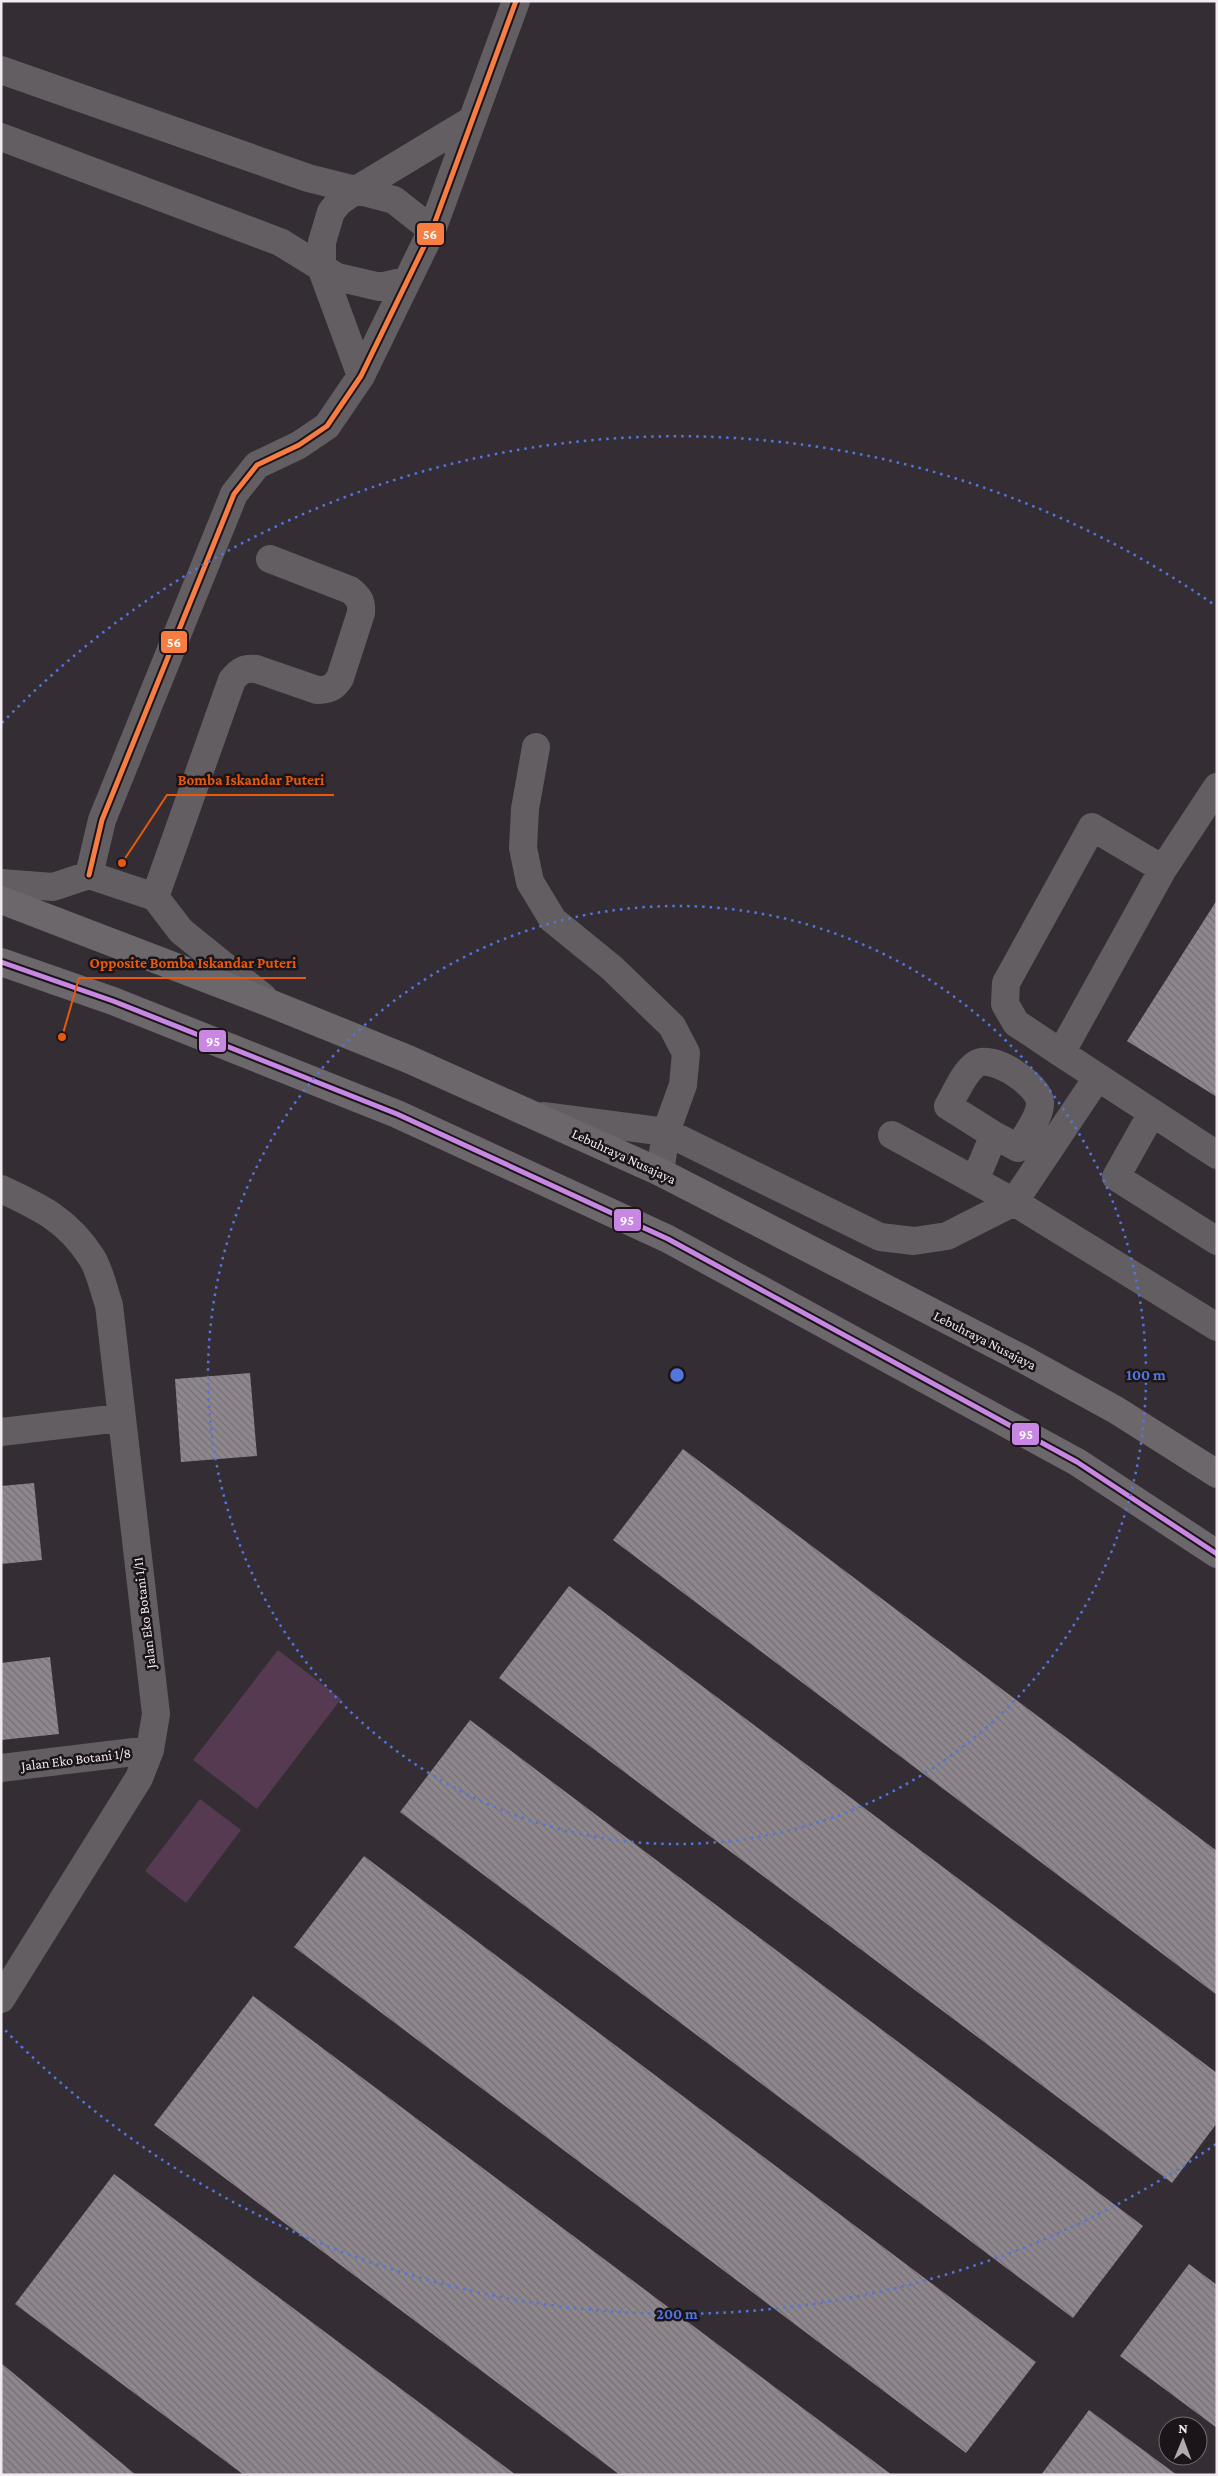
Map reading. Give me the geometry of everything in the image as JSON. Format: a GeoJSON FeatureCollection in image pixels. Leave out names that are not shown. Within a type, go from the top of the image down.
{"type":"FeatureCollection","features":[{"type":"Feature","properties":{"kind":"main road","name":"Lebuhraya Nusajaya"},"geometry":{"type":"LineString","coordinates":[[1,900],[272,1004],[408,1059],[539,1116],[660,1172],[1023,1359],[1116,1410],[1217,1474]]}},
{"type":"Feature","properties":{"kind":"main road"},"geometry":{"type":"LineString","coordinates":[[1,962],[113,1001],[398,1114],[668,1239],[1077,1462],[1217,1554]]}},
{"type":"Feature","properties":{"kind":"street"},"geometry":{"type":"LineString","coordinates":[[89,875],[102,820],[234,494],[257,465],[300,445],[327,426],[361,376],[432,230],[516,1]]}},
{"type":"Feature","properties":{"kind":"street"},"geometry":{"type":"LineString","coordinates":[[1,70],[308,178],[394,200],[432,230]]}},
{"type":"Feature","properties":{"kind":"street"},"geometry":{"type":"LineString","coordinates":[[361,376],[322,270],[322,242],[331,212],[339,202],[356,190],[472,120]]}},
{"type":"Feature","properties":{"kind":"street"},"geometry":{"type":"LineString","coordinates":[[1,137],[280,242],[322,270],[365,285],[380,287],[406,281]]}},
{"type":"Feature","properties":{"kind":"street"},"geometry":{"type":"LineString","coordinates":[[155,897],[232,680],[238,672],[246,668],[256,668],[317,690],[326,690],[335,686],[340,678],[361,613],[362,604],[358,596],[350,590],[270,559]]}},
{"type":"Feature","properties":{"kind":"street"},"geometry":{"type":"LineString","coordinates":[[536,747],[525,809],[523,848],[530,882],[553,920],[612,968],[672,1026],[686,1053],[683,1085],[666,1132],[660,1172]]}},
{"type":"Feature","properties":{"kind":"street"},"geometry":{"type":"LineString","coordinates":[[1061,1053],[1163,869],[1217,787]]}},
{"type":"Feature","properties":{"kind":"street"},"geometry":{"type":"LineString","coordinates":[[1163,869],[1092,827],[1006,983],[1005,1004],[1016,1023],[1097,1078],[1217,1155]]}},
{"type":"Feature","properties":{"kind":"street"},"geometry":{"type":"LineString","coordinates":[[1,883],[53,887],[89,875],[155,897],[181,931],[272,1004]]}},
{"type":"Feature","properties":{"kind":"street"},"geometry":{"type":"LineString","coordinates":[[539,1116],[666,1132],[880,1237],[914,1241],[947,1236],[1014,1202],[1097,1078]]}},
{"type":"Feature","properties":{"kind":"street"},"geometry":{"type":"LineString","coordinates":[[1152,1113],[1116,1177],[1217,1241]]}},
{"type":"Feature","properties":{"kind":"street"},"geometry":{"type":"LineString","coordinates":[[892,1135],[1014,1202],[1217,1327]]}},
{"type":"Feature","properties":{"kind":"street"},"geometry":{"type":"LineString","coordinates":[[974,1180],[994,1135]]}},
{"type":"Feature","properties":{"kind":"street","name":"Jalan Eko Botani 1/11"},"geometry":{"type":"LineString","coordinates":[[1,1189],[44,1209],[66,1227],[92,1259],[109,1305],[120,1418],[156,1714],[150,1750],[139,1778],[1,1999]]}},
{"type":"Feature","properties":{"kind":"street"},"geometry":{"type":"LineString","coordinates":[[1,1432],[120,1418]]}},
{"type":"Feature","properties":{"kind":"street","name":"Jalan Eko Botani 1/8"},"geometry":{"type":"LineString","coordinates":[[1,1768],[150,1750]]}},
{"type":"Feature","properties":{"kind":"shaded area"},"geometry":{"type":"Polygon","coordinates":[[[278,1650],[341,1699],[257,1809],[193,1760],[278,1650]]]}},
{"type":"Feature","properties":{"kind":"shaded area"},"geometry":{"type":"Polygon","coordinates":[[[200,1799],[241,1830],[186,1903],[145,1871],[200,1799]]]}},
{"type":"Feature","properties":{"kind":"building"},"geometry":{"type":"Polygon","coordinates":[[[1217,900],[1217,1097],[1127,1041],[1217,900]]]}},
{"type":"Feature","properties":{"kind":"building"},"geometry":{"type":"Polygon","coordinates":[[[250,1373],[257,1456],[181,1462],[175,1379],[250,1373]]]}},
{"type":"Feature","properties":{"kind":"building"},"geometry":{"type":"Polygon","coordinates":[[[683,1449],[1217,1851],[1217,1995],[613,1540],[683,1449]]]}},
{"type":"Feature","properties":{"kind":"building"},"geometry":{"type":"Polygon","coordinates":[[[34,1483],[42,1560],[1,1564],[1,1486],[34,1483]]]}},
{"type":"Feature","properties":{"kind":"building"},"geometry":{"type":"Polygon","coordinates":[[[569,1586],[1217,2073],[1217,2123],[1172,2183],[499,1678],[569,1586]]]}},
{"type":"Feature","properties":{"kind":"building"},"geometry":{"type":"Polygon","coordinates":[[[50,1657],[59,1734],[1,1740],[1,1663],[50,1657]]]}},
{"type":"Feature","properties":{"kind":"building"},"geometry":{"type":"Polygon","coordinates":[[[470,1720],[1143,2226],[1073,2318],[400,1812],[470,1720]]]}},
{"type":"Feature","properties":{"kind":"building"},"geometry":{"type":"Polygon","coordinates":[[[364,1856],[1036,2362],[966,2453],[294,1947],[364,1856]]]}},
{"type":"Feature","properties":{"kind":"building"},"geometry":{"type":"Polygon","coordinates":[[[253,1996],[892,2475],[620,2475],[154,2125],[253,1996]]]}},
{"type":"Feature","properties":{"kind":"building"},"geometry":{"type":"Polygon","coordinates":[[[114,2174],[516,2475],[244,2475],[67,2343],[15,2304],[114,2174]]]}},
{"type":"Feature","properties":{"kind":"building"},"geometry":{"type":"Polygon","coordinates":[[[1189,2264],[1217,2285],[1217,2428],[1208,2421],[1208,2416],[1201,2416],[1120,2356],[1189,2264]]]}},
{"type":"Feature","properties":{"kind":"building"},"geometry":{"type":"Polygon","coordinates":[[[1,2363],[136,2475],[1,2475],[1,2363]]]}},
{"type":"Feature","properties":{"kind":"building"},"geometry":{"type":"Polygon","coordinates":[[[1089,2410],[1158,2461],[1158,2466],[1165,2466],[1177,2475],[1041,2475],[1089,2410]]]}},
{"type":"Feature","properties":{"kind":"transit line","name":"56"},"geometry":{"type":"LineString","coordinates":[[89,875],[102,820],[234,494],[257,465],[299,445],[327,426],[361,376],[432,230],[516,1]]}},
{"type":"Feature","properties":{"kind":"transit line","name":"95"},"geometry":{"type":"LineString","coordinates":[[1,962],[113,1001],[397,1114],[668,1239],[1077,1462],[1217,1554]]}},
{"type":"Feature","properties":{"kind":"place","name":"Bomba Iskandar Puteri"},"geometry":{"type":"Point","coordinates":[122,863]}},
{"type":"Feature","properties":{"kind":"place","name":"Opposite Bomba Iskandar Puteri"},"geometry":{"type":"Point","coordinates":[62,1037]}}]}
